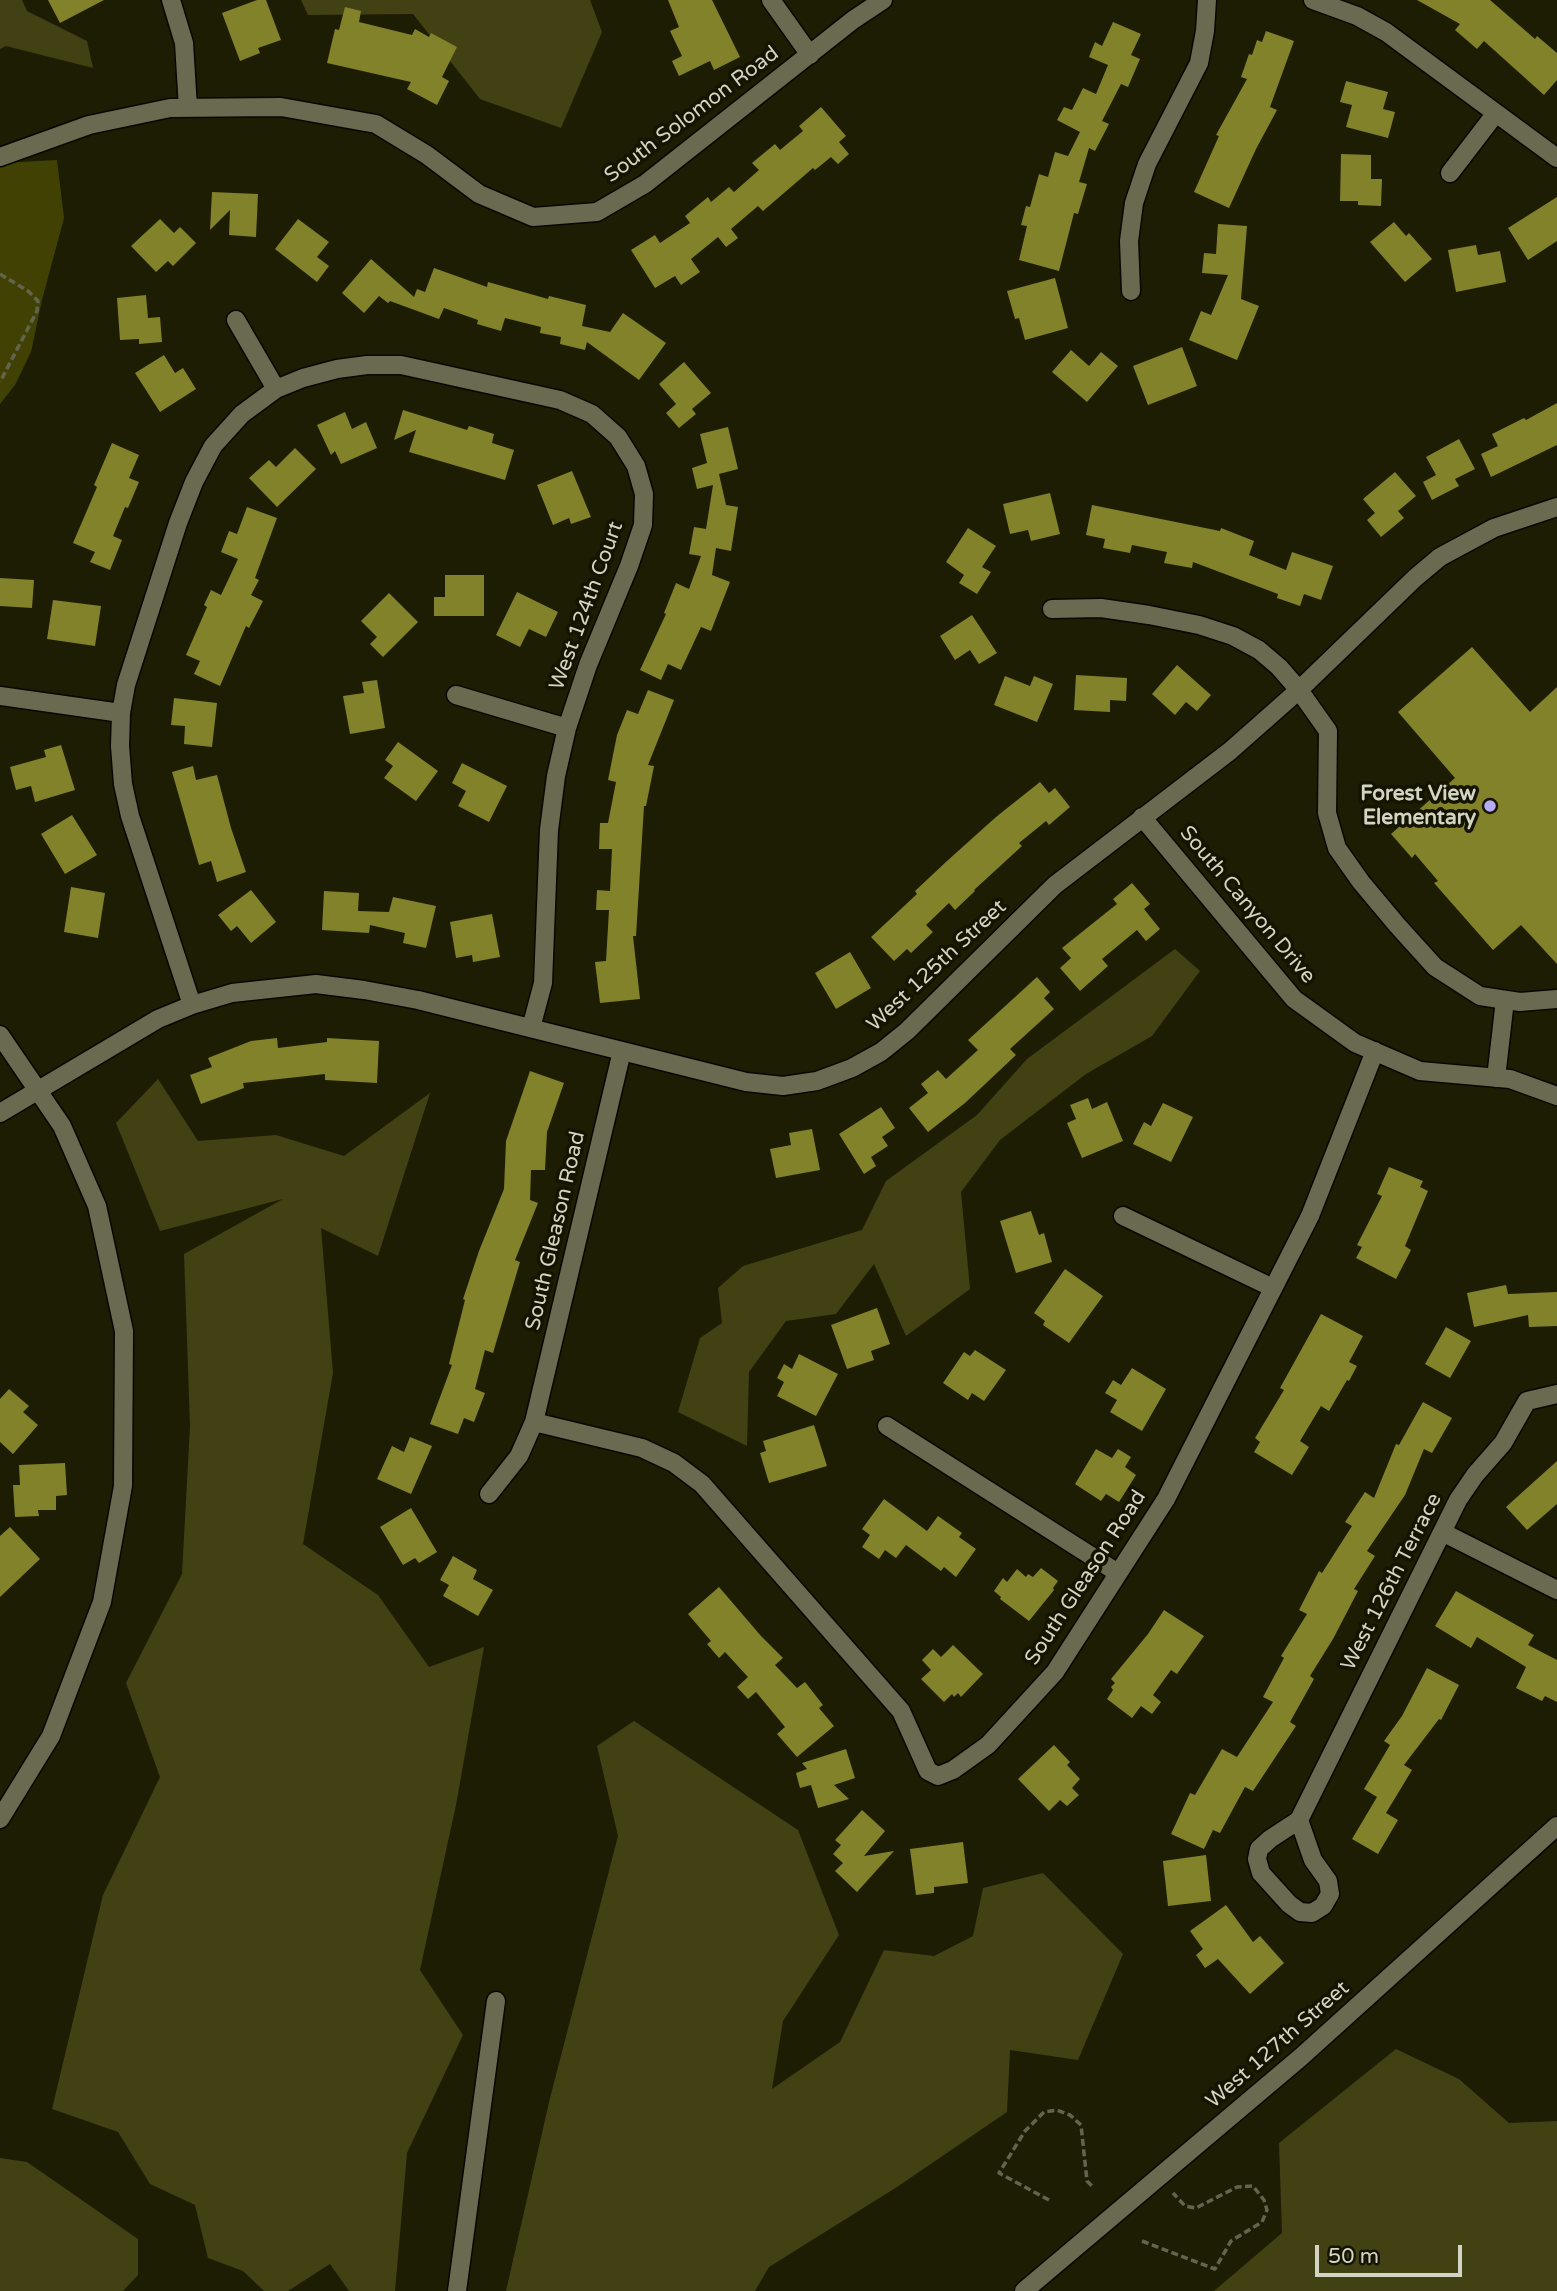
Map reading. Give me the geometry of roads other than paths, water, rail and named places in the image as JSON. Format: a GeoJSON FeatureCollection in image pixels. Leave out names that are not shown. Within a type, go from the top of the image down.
{"type":"FeatureCollection","features":[{"type":"Feature","properties":{"kind":"street"},"geometry":{"type":"LineString","coordinates":[[171,0],[184,43],[188,108]]}},
{"type":"Feature","properties":{"kind":"street"},"geometry":{"type":"LineString","coordinates":[[771,0],[810,55]]}},
{"type":"Feature","properties":{"kind":"street","name":"South Solomon Road"},"geometry":{"type":"LineString","coordinates":[[0,158],[89,125],[170,108],[281,107],[376,124],[427,155],[479,194],[533,217],[597,212],[645,184],[883,0]]}},
{"type":"Feature","properties":{"kind":"street"},"geometry":{"type":"LineString","coordinates":[[1131,292],[1129,241],[1134,203],[1147,164],[1199,63],[1207,0]]}},
{"type":"Feature","properties":{"kind":"street"},"geometry":{"type":"LineString","coordinates":[[1313,0],[1357,16],[1386,32],[1557,159]]}},
{"type":"Feature","properties":{"kind":"street"},"geometry":{"type":"LineString","coordinates":[[1450,173],[1496,113]]}},
{"type":"Feature","properties":{"kind":"street"},"geometry":{"type":"LineString","coordinates":[[236,320],[276,389]]}},
{"type":"Feature","properties":{"kind":"street","name":"West 124th Court"},"geometry":{"type":"LineString","coordinates":[[192,1004],[130,816],[121,759],[121,713],[126,685],[178,523],[194,482],[214,446],[242,414],[276,389],[303,377],[337,369],[367,365],[401,365],[560,400],[592,414],[618,437],[636,466],[644,494],[643,525],[588,665],[567,727],[556,776],[549,830],[542,983],[531,1028]]}},
{"type":"Feature","properties":{"kind":"street","name":"West 125th Street"},"geometry":{"type":"LineString","coordinates":[[0,1113],[134,1032],[192,1004],[232,993],[316,984],[405,998],[746,1082],[783,1086],[817,1081],[852,1068],[881,1052],[907,1031],[1055,885],[1230,751],[1440,557],[1494,528],[1557,507]]}},
{"type":"Feature","properties":{"kind":"street"},"geometry":{"type":"LineString","coordinates":[[1052,609],[1101,608],[1149,615],[1199,625],[1233,636],[1259,650],[1279,667],[1299,690],[1328,731],[1327,813],[1337,848],[1361,882],[1434,967],[1480,996],[1520,1002],[1557,999]]}},
{"type":"Feature","properties":{"kind":"street"},"geometry":{"type":"LineString","coordinates":[[456,695],[567,727]]}},
{"type":"Feature","properties":{"kind":"street"},"geometry":{"type":"LineString","coordinates":[[0,696],[121,713]]}},
{"type":"Feature","properties":{"kind":"street","name":"South Canyon Drive"},"geometry":{"type":"LineString","coordinates":[[1142,817],[1294,999],[1355,1043],[1420,1070],[1510,1079],[1557,1096]]}},
{"type":"Feature","properties":{"kind":"street"},"geometry":{"type":"LineString","coordinates":[[1496,1078],[1505,1000]]}},
{"type":"Feature","properties":{"kind":"street"},"geometry":{"type":"LineString","coordinates":[[0,1035],[62,1126],[97,1206],[124,1331],[123,1486],[102,1602],[51,1736],[0,1819]]}},
{"type":"Feature","properties":{"kind":"street","name":"South Gleason Road"},"geometry":{"type":"LineString","coordinates":[[489,1494],[519,1456],[534,1422],[622,1051]]}},
{"type":"Feature","properties":{"kind":"street","name":"South Gleason Road"},"geometry":{"type":"LineString","coordinates":[[534,1422],[642,1448],[674,1463],[702,1484],[901,1712],[928,1771],[938,1776],[953,1770],[988,1745],[1055,1672],[1166,1499],[1310,1216],[1374,1051]]}},
{"type":"Feature","properties":{"kind":"street"},"geometry":{"type":"LineString","coordinates":[[1123,1216],[1273,1288]]}},
{"type":"Feature","properties":{"kind":"street","name":"West 126th Terrace"},"geometry":{"type":"LineString","coordinates":[[1299,1820],[1458,1500],[1475,1475],[1503,1443],[1527,1401],[1557,1394]]}},
{"type":"Feature","properties":{"kind":"street"},"geometry":{"type":"LineString","coordinates":[[887,1426],[1118,1573]]}},
{"type":"Feature","properties":{"kind":"street"},"geometry":{"type":"LineString","coordinates":[[1442,1532],[1557,1590]]}},
{"type":"Feature","properties":{"kind":"street"},"geometry":{"type":"LineString","coordinates":[[1299,1820],[1313,1860],[1328,1881],[1330,1894],[1324,1906],[1312,1913],[1300,1912],[1289,1904],[1261,1873],[1258,1859],[1259,1849],[1299,1820]]}},
{"type":"Feature","properties":{"kind":"street","name":"West 127th Street"},"geometry":{"type":"LineString","coordinates":[[1024,2291],[1291,2065],[1557,1826]]}},
{"type":"Feature","properties":{"kind":"street"},"geometry":{"type":"LineString","coordinates":[[457,2291],[496,2001]]}},
{"type":"Feature","properties":{"kind":"place","name":"Forest View Elementary"},"geometry":{"type":"Point","coordinates":[1490,806]}}]}
